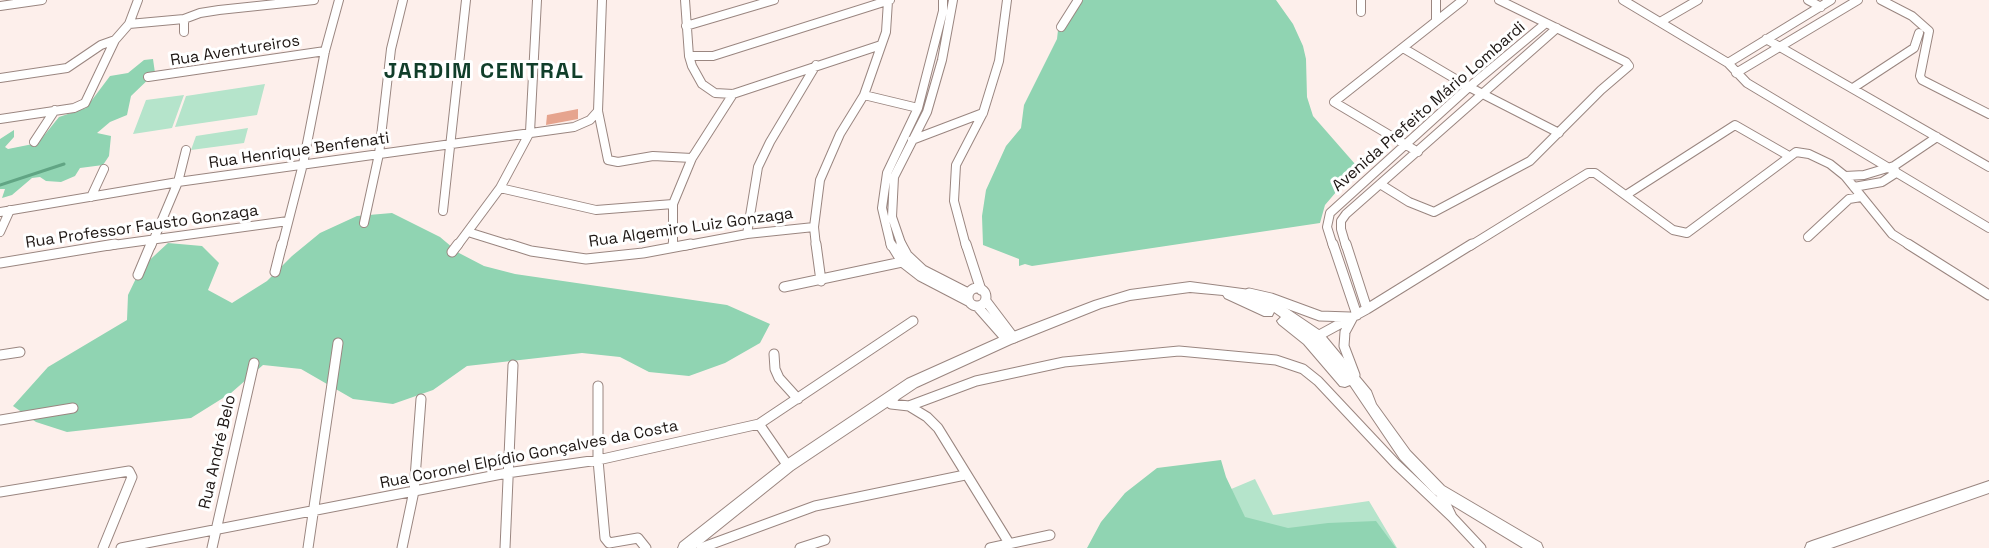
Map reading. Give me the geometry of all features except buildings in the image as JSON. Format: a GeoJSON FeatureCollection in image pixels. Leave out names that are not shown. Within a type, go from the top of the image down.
{"type":"FeatureCollection","features":[{"type":"Feature","properties":{"kind":"main road"},"geometry":{"type":"LineString","coordinates":[[685,548],[788,466],[912,383],[1076,312],[1130,295],[1190,287],[1246,293],[1281,310],[1313,338],[1361,400],[1369,401],[1405,455],[1439,490],[1536,548]]}},
{"type":"Feature","properties":{"kind":"main road"},"geometry":{"type":"LineString","coordinates":[[1217,290],[1277,317],[1313,338]]}},
{"type":"Feature","properties":{"kind":"main road"},"geometry":{"type":"LineString","coordinates":[[1812,548],[1989,487]]}},
{"type":"Feature","properties":{"kind":"street"},"geometry":{"type":"LineString","coordinates":[[0,6],[42,0]]}},
{"type":"Feature","properties":{"kind":"street"},"geometry":{"type":"LineString","coordinates":[[0,119],[74,108],[88,99],[115,40],[129,24],[138,0]]}},
{"type":"Feature","properties":{"kind":"street"},"geometry":{"type":"LineString","coordinates":[[129,24],[184,19],[200,13],[274,3],[314,0]]}},
{"type":"Feature","properties":{"kind":"street"},"geometry":{"type":"LineString","coordinates":[[275,272],[303,164],[325,51],[339,0]]}},
{"type":"Feature","properties":{"kind":"street"},"geometry":{"type":"LineString","coordinates":[[364,223],[379,153],[391,49],[403,0]]}},
{"type":"Feature","properties":{"kind":"street"},"geometry":{"type":"LineString","coordinates":[[443,211],[466,0]]}},
{"type":"Feature","properties":{"kind":"street"},"geometry":{"type":"LineString","coordinates":[[452,252],[500,188],[530,132],[537,0]]}},
{"type":"Feature","properties":{"kind":"street"},"geometry":{"type":"LineString","coordinates":[[603,0],[598,111],[603,150],[608,160],[618,162],[653,156],[692,158]]}},
{"type":"Feature","properties":{"kind":"street"},"geometry":{"type":"LineString","coordinates":[[685,0],[689,56],[694,74],[708,90],[721,95],[733,94],[881,45]]}},
{"type":"Feature","properties":{"kind":"street"},"geometry":{"type":"LineString","coordinates":[[686,26],[774,0]]}},
{"type":"Feature","properties":{"kind":"street"},"geometry":{"type":"LineString","coordinates":[[689,56],[713,56],[889,0],[886,32],[864,95],[840,134],[820,180],[814,227],[821,281]]}},
{"type":"Feature","properties":{"kind":"street"},"geometry":{"type":"LineString","coordinates":[[943,0],[943,11],[918,108],[887,174],[882,208],[891,246],[902,262],[920,276],[968,297]]}},
{"type":"Feature","properties":{"kind":"street"},"geometry":{"type":"LineString","coordinates":[[953,0],[942,60],[927,112],[894,177],[892,217],[898,239],[907,255],[923,270],[968,297],[1011,339]]}},
{"type":"Feature","properties":{"kind":"street"},"geometry":{"type":"LineString","coordinates":[[981,290],[954,201],[956,165],[983,113],[999,61],[1007,0]]}},
{"type":"Feature","properties":{"kind":"street"},"geometry":{"type":"LineString","coordinates":[[1061,27],[1078,0]]}},
{"type":"Feature","properties":{"kind":"street"},"geometry":{"type":"LineString","coordinates":[[1360,12],[1361,0]]}},
{"type":"Feature","properties":{"kind":"street"},"geometry":{"type":"LineString","coordinates":[[1436,0],[1436,20]]}},
{"type":"Feature","properties":{"kind":"street"},"geometry":{"type":"LineString","coordinates":[[1418,152],[1334,105],[1335,100],[1463,0]]}},
{"type":"Feature","properties":{"kind":"street"},"geometry":{"type":"LineString","coordinates":[[1380,184],[1409,202],[1434,212],[1530,161],[1629,66],[1626,62],[1546,23],[1515,4],[1499,0]]}},
{"type":"Feature","properties":{"kind":"street"},"geometry":{"type":"LineString","coordinates":[[1623,0],[1728,63],[1748,82],[1989,228]]}},
{"type":"Feature","properties":{"kind":"street"},"geometry":{"type":"LineString","coordinates":[[1660,22],[1698,0]]}},
{"type":"Feature","properties":{"kind":"street"},"geometry":{"type":"LineString","coordinates":[[1808,0],[1821,7]]}},
{"type":"Feature","properties":{"kind":"street"},"geometry":{"type":"LineString","coordinates":[[1728,63],[1831,0]]}},
{"type":"Feature","properties":{"kind":"street"},"geometry":{"type":"LineString","coordinates":[[1736,73],[1858,0]]}},
{"type":"Feature","properties":{"kind":"street"},"geometry":{"type":"LineString","coordinates":[[1881,0],[1912,16],[1929,31],[1920,76],[1922,80],[1989,114]]}},
{"type":"Feature","properties":{"kind":"street"},"geometry":{"type":"LineString","coordinates":[[184,19],[184,32]]}},
{"type":"Feature","properties":{"kind":"street","name":"Avenida Prefeito Mário Lombardi"},"geometry":{"type":"LineString","coordinates":[[1327,227],[1330,213],[1469,87],[1546,23]]}},
{"type":"Feature","properties":{"kind":"street","name":"Avenida Prefeito Mário Lombardi"},"geometry":{"type":"LineString","coordinates":[[1341,229],[1341,221],[1346,214],[1557,28]]}},
{"type":"Feature","properties":{"kind":"street"},"geometry":{"type":"LineString","coordinates":[[1853,88],[1914,48],[1919,33]]}},
{"type":"Feature","properties":{"kind":"street"},"geometry":{"type":"LineString","coordinates":[[1766,39],[1989,167]]}},
{"type":"Feature","properties":{"kind":"street"},"geometry":{"type":"LineString","coordinates":[[0,78],[67,68],[101,45],[115,40]]}},
{"type":"Feature","properties":{"kind":"street"},"geometry":{"type":"LineString","coordinates":[[1403,48],[1469,87],[1559,133]]}},
{"type":"Feature","properties":{"kind":"street","name":"Rua Aventureiros"},"geometry":{"type":"LineString","coordinates":[[148,77],[325,51]]}},
{"type":"Feature","properties":{"kind":"street"},"geometry":{"type":"LineString","coordinates":[[747,234],[759,167],[770,142],[816,65]]}},
{"type":"Feature","properties":{"kind":"street"},"geometry":{"type":"LineString","coordinates":[[673,247],[673,204],[692,158],[733,94]]}},
{"type":"Feature","properties":{"kind":"street"},"geometry":{"type":"LineString","coordinates":[[864,95],[918,108]]}},
{"type":"Feature","properties":{"kind":"street"},"geometry":{"type":"LineString","coordinates":[[34,142],[55,110]]}},
{"type":"Feature","properties":{"kind":"street","name":"Rua Henrique Benfenati"},"geometry":{"type":"LineString","coordinates":[[0,212],[178,182],[580,126],[598,111]]}},
{"type":"Feature","properties":{"kind":"street"},"geometry":{"type":"LineString","coordinates":[[912,140],[983,113]]}},
{"type":"Feature","properties":{"kind":"street"},"geometry":{"type":"LineString","coordinates":[[1626,195],[1735,125],[1789,156]]}},
{"type":"Feature","properties":{"kind":"street"},"geometry":{"type":"LineString","coordinates":[[1854,187],[1871,186],[1937,137]]}},
{"type":"Feature","properties":{"kind":"street"},"geometry":{"type":"LineString","coordinates":[[138,275],[178,182],[186,150]]}},
{"type":"Feature","properties":{"kind":"street"},"geometry":{"type":"LineString","coordinates":[[1313,338],[1355,316],[1588,173],[1595,173],[1673,230],[1687,233],[1796,152],[1809,154],[1830,164],[1845,176],[1892,234],[1989,295]]}},
{"type":"Feature","properties":{"kind":"street"},"geometry":{"type":"LineString","coordinates":[[1845,176],[1864,175],[1885,167]]}},
{"type":"Feature","properties":{"kind":"street"},"geometry":{"type":"LineString","coordinates":[[91,197],[104,169]]}},
{"type":"Feature","properties":{"kind":"street"},"geometry":{"type":"LineString","coordinates":[[500,188],[596,210],[673,204]]}},
{"type":"Feature","properties":{"kind":"street"},"geometry":{"type":"LineString","coordinates":[[1808,237],[1849,199],[1861,197]]}},
{"type":"Feature","properties":{"kind":"street"},"geometry":{"type":"LineString","coordinates":[[0,232],[10,210]]}},
{"type":"Feature","properties":{"kind":"street","name":"Rua Professor Fausto Gonzaga"},"geometry":{"type":"LineString","coordinates":[[0,263],[153,238],[288,221]]}},
{"type":"Feature","properties":{"kind":"street","name":"Rua Algemiro Luiz Gonzaga"},"geometry":{"type":"LineString","coordinates":[[468,232],[531,250],[586,259],[747,234],[814,227]]}},
{"type":"Feature","properties":{"kind":"street"},"geometry":{"type":"LineString","coordinates":[[1344,346],[1345,332],[1355,316],[1327,227],[1341,229],[1366,309]]}},
{"type":"Feature","properties":{"kind":"street"},"geometry":{"type":"LineString","coordinates":[[784,287],[902,262]]}},
{"type":"Feature","properties":{"kind":"street"},"geometry":{"type":"LineString","coordinates":[[968,297],[974,289],[981,290],[987,295],[986,301],[1011,339]]}},
{"type":"Feature","properties":{"kind":"street"},"geometry":{"type":"LineString","coordinates":[[1246,293],[1271,298],[1320,316],[1355,316]]}},
{"type":"Feature","properties":{"kind":"street"},"geometry":{"type":"LineString","coordinates":[[977,306],[986,301]]}},
{"type":"Feature","properties":{"kind":"street"},"geometry":{"type":"LineString","coordinates":[[1320,316],[1333,328],[1344,346],[1350,366],[1369,401]]}},
{"type":"Feature","properties":{"kind":"street","name":"Rua Coronel Elpídio Gonçalves da Costa"},"geometry":{"type":"LineString","coordinates":[[121,548],[414,491],[598,459],[759,424],[914,321]]}},
{"type":"Feature","properties":{"kind":"street"},"geometry":{"type":"LineString","coordinates":[[308,548],[338,343]]}},
{"type":"Feature","properties":{"kind":"street"},"geometry":{"type":"LineString","coordinates":[[909,406],[976,381],[1064,362],[1179,351],[1276,360],[1303,369],[1318,381],[1395,464],[1452,517],[1481,548]]}},
{"type":"Feature","properties":{"kind":"street"},"geometry":{"type":"LineString","coordinates":[[0,355],[20,352]]}},
{"type":"Feature","properties":{"kind":"street"},"geometry":{"type":"LineString","coordinates":[[774,354],[775,369],[779,378],[798,399]]}},
{"type":"Feature","properties":{"kind":"street","name":"Rua André Belo"},"geometry":{"type":"LineString","coordinates":[[212,548],[254,363]]}},
{"type":"Feature","properties":{"kind":"street"},"geometry":{"type":"LineString","coordinates":[[505,548],[513,365]]}},
{"type":"Feature","properties":{"kind":"street"},"geometry":{"type":"LineString","coordinates":[[598,386],[598,459],[605,538],[609,543],[638,538],[646,548]]}},
{"type":"Feature","properties":{"kind":"street"},"geometry":{"type":"LineString","coordinates":[[896,393],[891,404],[909,406],[927,417],[938,428],[1009,543]]}},
{"type":"Feature","properties":{"kind":"street"},"geometry":{"type":"LineString","coordinates":[[402,548],[414,491],[421,399]]}},
{"type":"Feature","properties":{"kind":"street"},"geometry":{"type":"LineString","coordinates":[[0,420],[73,408]]}},
{"type":"Feature","properties":{"kind":"street"},"geometry":{"type":"LineString","coordinates":[[759,424],[788,466]]}},
{"type":"Feature","properties":{"kind":"street"},"geometry":{"type":"LineString","coordinates":[[0,492],[126,471],[131,473],[132,477],[103,548]]}},
{"type":"Feature","properties":{"kind":"street"},"geometry":{"type":"LineString","coordinates":[[701,548],[815,506],[965,475]]}},
{"type":"Feature","properties":{"kind":"street"},"geometry":{"type":"LineString","coordinates":[[1439,490],[1452,517]]}},
{"type":"Feature","properties":{"kind":"street"},"geometry":{"type":"LineString","coordinates":[[990,548],[1050,534]]}},
{"type":"Feature","properties":{"kind":"street"},"geometry":{"type":"LineString","coordinates":[[800,548],[825,540]]}},
{"type":"Feature","properties":{"kind":"green space"},"geometry":{"type":"Polygon","coordinates":[[[1073,0],[1276,0],[1293,24],[1303,46],[1306,59],[1307,97],[1313,116],[1355,164],[1354,171],[1325,205],[1320,223],[1032,266],[1025,264],[1019,266],[1019,259],[983,245],[982,216],[986,190],[1006,146],[1021,128],[1024,105],[1057,39],[1059,21],[1072,6],[1073,0]]]}},
{"type":"Feature","properties":{"kind":"green space"},"geometry":{"type":"Polygon","coordinates":[[[153,59],[155,73],[131,96],[127,115],[110,122],[97,133],[111,136],[109,156],[103,165],[80,168],[75,176],[61,182],[46,181],[40,177],[32,178],[12,195],[2,198],[5,189],[0,189],[0,139],[14,130],[14,137],[5,147],[8,149],[38,143],[59,117],[86,108],[110,76],[128,73],[144,60],[153,59]]]}},
{"type":"Feature","properties":{"kind":"green space"},"geometry":{"type":"Polygon","coordinates":[[[265,84],[257,115],[175,127],[186,96],[265,84]]]}},
{"type":"Feature","properties":{"kind":"green space"},"geometry":{"type":"Polygon","coordinates":[[[184,95],[172,128],[133,134],[146,100],[184,95]]]}},
{"type":"Feature","properties":{"kind":"green space"},"geometry":{"type":"Polygon","coordinates":[[[248,128],[244,143],[191,150],[196,136],[248,128]]]}},
{"type":"Feature","properties":{"kind":"green space"},"geometry":{"type":"Polygon","coordinates":[[[392,213],[440,237],[459,253],[484,266],[515,274],[727,305],[770,324],[760,343],[725,363],[689,376],[649,372],[620,357],[582,353],[467,366],[433,390],[393,404],[353,399],[301,369],[263,365],[231,393],[191,418],[67,432],[36,422],[13,406],[48,367],[127,320],[128,295],[141,268],[168,243],[202,246],[219,263],[208,290],[232,303],[267,281],[320,233],[357,216],[392,213]]]}},
{"type":"Feature","properties":{"kind":"green space"},"geometry":{"type":"Polygon","coordinates":[[[1221,460],[1226,477],[1245,517],[1288,528],[1328,523],[1376,521],[1396,548],[1087,548],[1101,522],[1125,493],[1157,468],[1221,460]]]}},
{"type":"Feature","properties":{"kind":"green space"},"geometry":{"type":"Polygon","coordinates":[[[1255,479],[1273,515],[1369,501],[1397,548],[1091,548],[1255,479]]]}},
{"type":"Feature","properties":{"kind":"waterway"},"geometry":{"type":"LineString","coordinates":[[0,185],[64,164]]}},
{"type":"Feature","properties":{"kind":"district","name":"JARDIM CENTRAL"},"geometry":{"type":"Point","coordinates":[484,72]}}]}
